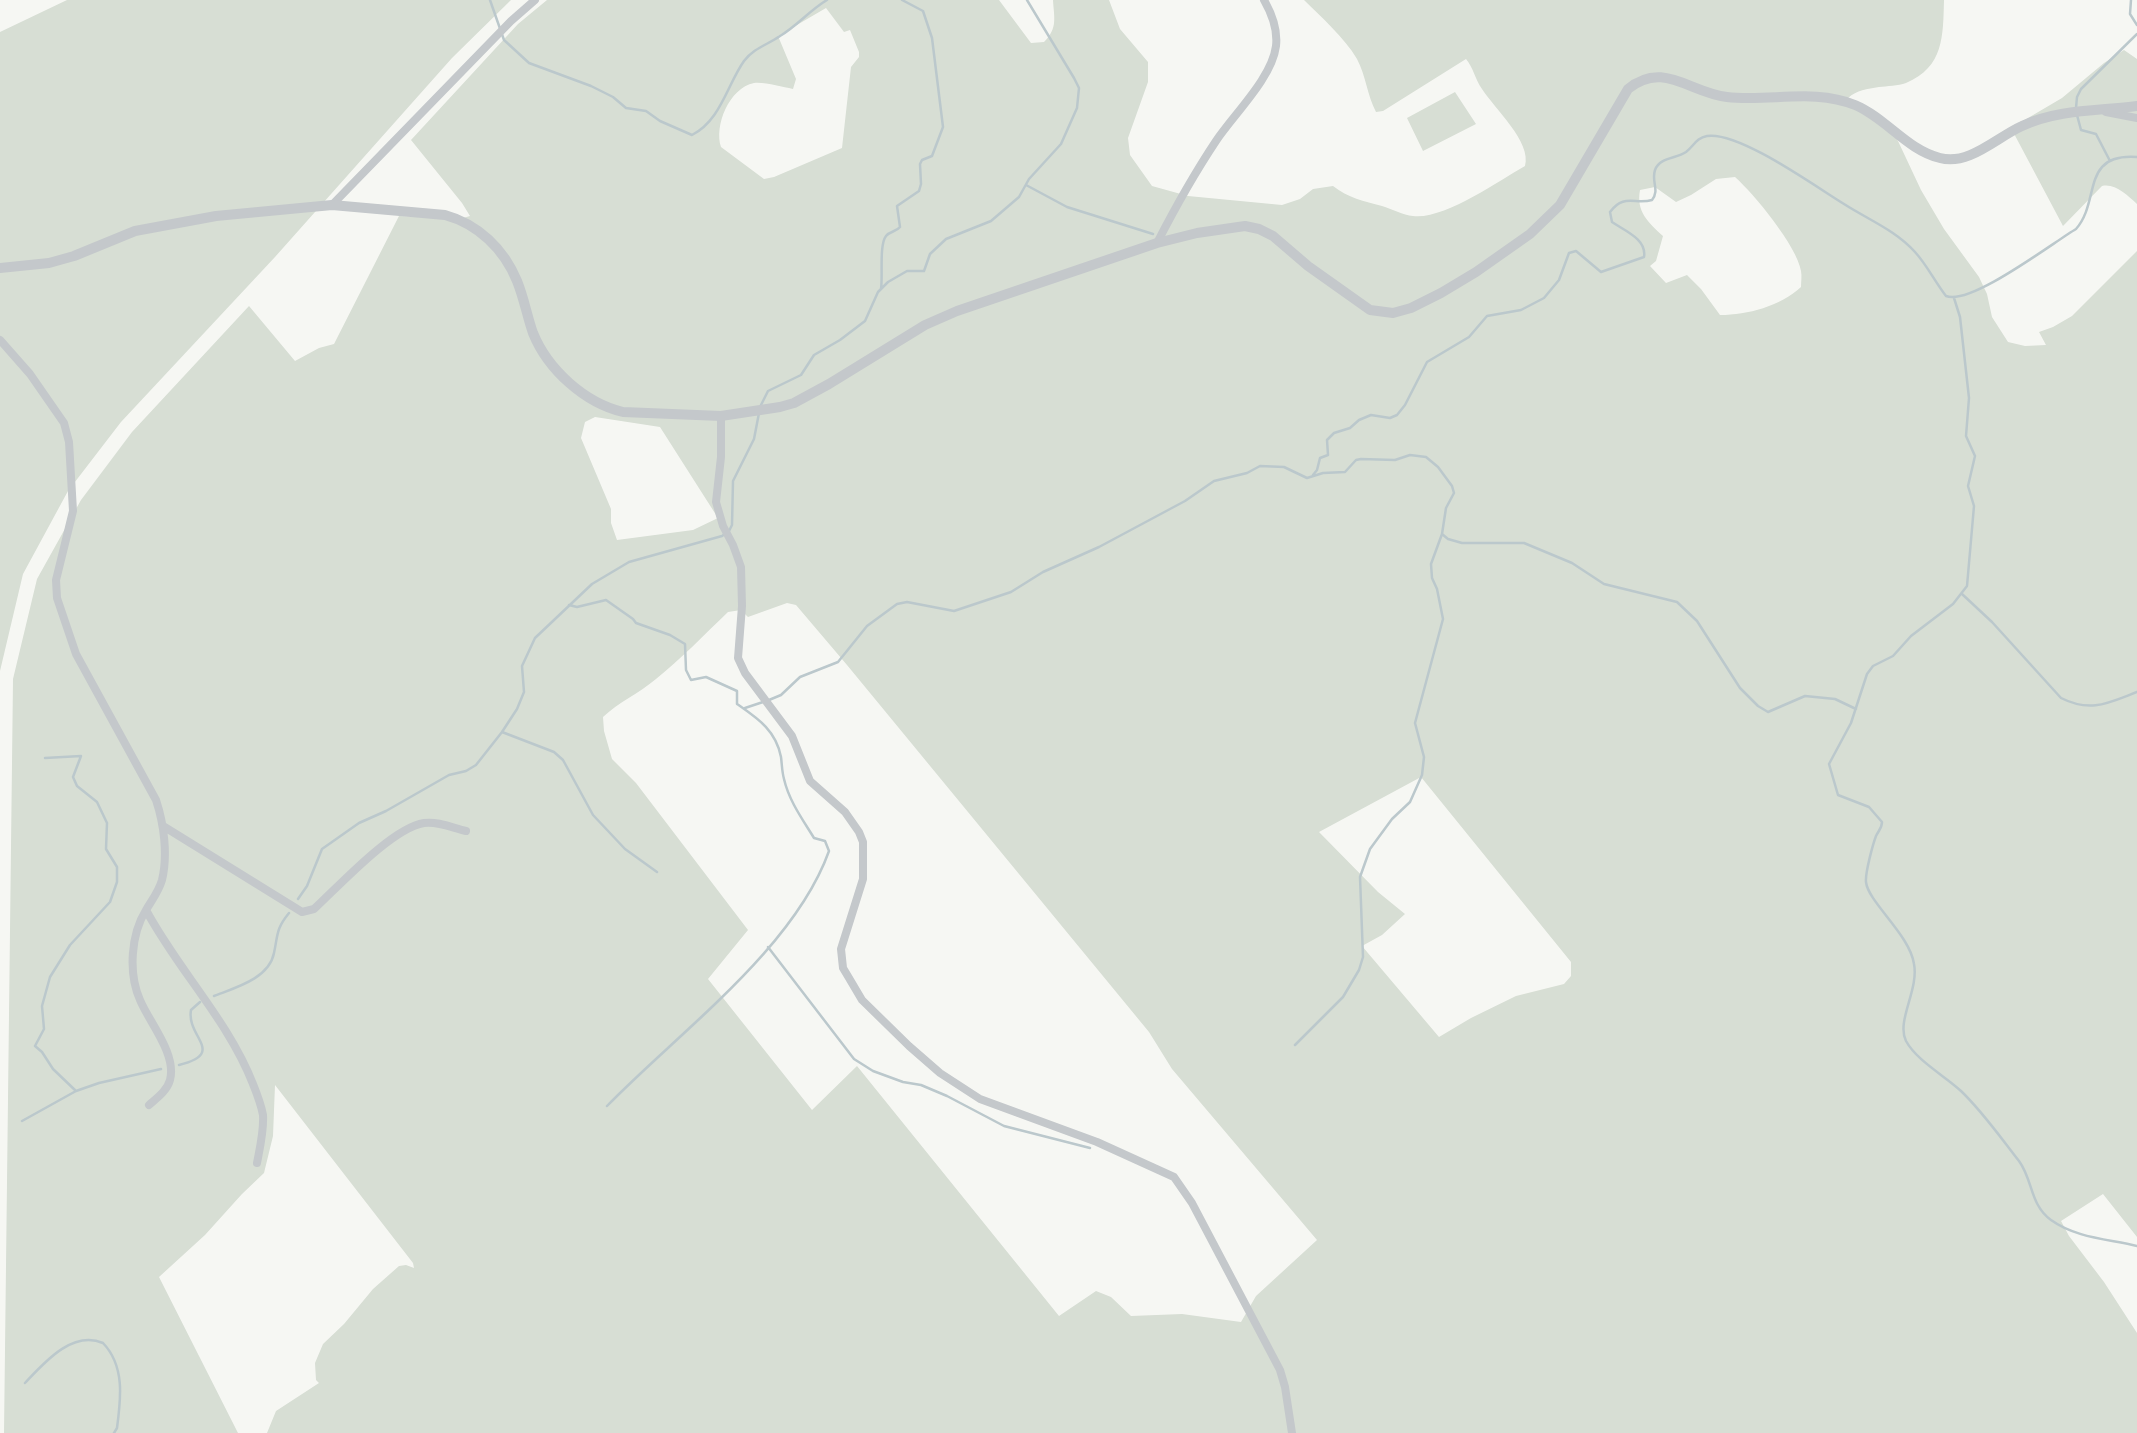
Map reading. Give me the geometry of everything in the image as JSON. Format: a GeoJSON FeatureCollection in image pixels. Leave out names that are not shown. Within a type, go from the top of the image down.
{"type":"FeatureCollection","features":[{"type":"Feature","properties":{"kind":"street"},"geometry":{"type":"LineString","coordinates":[[332,205],[511,21],[535,0]]}},
{"type":"Feature","properties":{"kind":"street"},"geometry":{"type":"LineString","coordinates":[[1157,243],[1182,193],[1271,64],[1276,47],[1276,30],[1264,0]]}},
{"type":"Feature","properties":{"kind":"street"},"geometry":{"type":"LineString","coordinates":[[0,268],[74,256],[135,231],[182,221],[332,205],[445,215],[470,225],[489,239],[517,280],[534,334],[543,351],[571,384],[589,398],[607,408],[623,412],[721,416],[762,411],[794,403],[936,320],[957,311],[1157,243],[1197,233],[1245,226],[1259,229],[1273,236],[1360,305],[1370,310],[1393,313],[1411,308],[1441,293],[1530,234],[1560,205],[1628,89],[1646,78],[1670,78],[1728,97],[1808,97],[1852,103],[1868,111],[1920,151],[1954,160],[1972,154],[2022,126],[2043,118],[2067,112],[2137,106]]}},
{"type":"Feature","properties":{"kind":"street"},"geometry":{"type":"LineString","coordinates":[[2100,110],[2137,118]]}},
{"type":"Feature","properties":{"kind":"street"},"geometry":{"type":"LineString","coordinates":[[0,340],[30,374],[64,423],[69,442],[73,511],[56,579],[57,598],[76,654],[156,800],[163,826],[162,878],[138,923],[133,966],[140,1000],[157,1029],[171,1073],[167,1088],[149,1105]]}},
{"type":"Feature","properties":{"kind":"street"},"geometry":{"type":"LineString","coordinates":[[721,416],[722,457],[716,502],[741,567],[742,606],[738,657],[745,673],[792,736],[810,781],[845,813],[863,842],[863,879],[841,949],[843,968],[862,1000],[909,1046],[940,1073],[980,1099],[1097,1142],[1174,1177],[1192,1203],[1280,1370],[1292,1433]]}},
{"type":"Feature","properties":{"kind":"street"},"geometry":{"type":"LineString","coordinates":[[163,826],[302,912],[314,909],[385,843],[405,830],[424,823],[434,823],[466,831]]}},
{"type":"Feature","properties":{"kind":"street"},"geometry":{"type":"LineString","coordinates":[[146,910],[169,950],[234,1044],[248,1073],[262,1111],[263,1123],[257,1163]]}},
{"type":"Feature","properties":{"kind":"shaded area"},"geometry":{"type":"Polygon","coordinates":[[[67,0],[511,0],[452,58],[275,257],[121,422],[68,491],[23,574],[0,671],[0,32],[67,0]]]}},
{"type":"Feature","properties":{"kind":"shaded area"},"geometry":{"type":"Polygon","coordinates":[[[547,0],[999,0],[1031,43],[1044,42],[1051,32],[1054,22],[1053,0],[1109,0],[1120,29],[1148,62],[1148,82],[1128,138],[1130,155],[1152,186],[1188,196],[1282,205],[1300,199],[1313,189],[1333,186],[1356,199],[1413,216],[1426,216],[1455,206],[1525,166],[1526,157],[1518,136],[1482,89],[1466,59],[1383,111],[1376,112],[1352,51],[1304,0],[1944,0],[1942,38],[1928,68],[1906,83],[1862,90],[1848,98],[1888,127],[1898,141],[1921,190],[1944,229],[1979,277],[1987,294],[1992,317],[2008,342],[2025,346],[2046,345],[2039,332],[2072,316],[2137,251],[2137,1237],[2103,1194],[2061,1221],[2137,1333],[2137,1433],[267,1433],[276,1411],[319,1383],[316,1380],[315,1363],[323,1344],[373,1289],[399,1266],[414,1268],[413,1263],[275,1085],[273,1136],[264,1173],[205,1235],[159,1277],[238,1433],[4,1433],[13,679],[37,579],[81,500],[132,432],[249,306],[295,361],[319,348],[334,344],[399,216],[470,216],[411,140],[518,24],[547,0]],[[826,8],[778,36],[796,79],[793,89],[759,83],[745,86],[737,92],[726,109],[719,138],[721,147],[764,179],[842,148],[851,67],[859,57],[850,30],[844,32],[826,8]],[[1735,177],[1716,179],[1676,202],[1655,187],[1640,190],[1642,211],[1663,236],[1656,261],[1650,266],[1666,283],[1687,275],[1720,315],[1752,311],[1793,294],[1801,287],[1801,271],[1792,248],[1753,195],[1735,177]],[[595,417],[585,422],[581,438],[611,509],[611,523],[617,540],[693,530],[718,518],[660,427],[595,417]],[[787,603],[748,617],[741,610],[728,612],[665,671],[603,717],[612,759],[636,783],[748,930],[708,979],[812,1110],[857,1066],[1059,1316],[1096,1291],[1111,1297],[1131,1316],[1182,1314],[1241,1322],[1256,1296],[1317,1240],[1172,1069],[1149,1032],[796,605],[787,603]],[[1421,777],[1319,832],[1378,892],[1405,914],[1382,935],[1362,946],[1439,1037],[1516,996],[1564,984],[1571,976],[1571,962],[1421,777]]]}},
{"type":"Feature","properties":{"kind":"shaded area"},"geometry":{"type":"Polygon","coordinates":[[[2124,50],[2137,59],[2137,204],[2116,188],[2102,186],[2063,226],[2011,128],[2062,98],[2124,50]]]}},
{"type":"Feature","properties":{"kind":"shaded area"},"geometry":{"type":"Polygon","coordinates":[[[1455,92],[1476,124],[1423,151],[1407,118],[1455,92]]]}},
{"type":"Feature","properties":{"kind":"waterway"},"geometry":{"type":"LineString","coordinates":[[490,0],[504,40],[529,63],[591,86],[613,97],[626,108],[646,111],[660,121],[692,135],[717,111],[744,61],[827,0]]}},
{"type":"Feature","properties":{"kind":"waterway"},"geometry":{"type":"LineString","coordinates":[[881,289],[884,240],[888,234],[900,227],[897,206],[919,191],[920,164],[922,160],[932,156],[943,127],[932,38],[923,11],[902,0]]}},
{"type":"Feature","properties":{"kind":"waterway"},"geometry":{"type":"LineString","coordinates":[[760,407],[768,391],[801,375],[814,355],[865,321],[878,292],[888,282],[907,271],[924,271],[930,254],[946,239],[991,221],[1019,197],[1029,179],[1061,144],[1077,108],[1079,88],[1027,0]]}},
{"type":"Feature","properties":{"kind":"waterway"},"geometry":{"type":"LineString","coordinates":[[2131,0],[2130,14],[2137,25]]}},
{"type":"Feature","properties":{"kind":"waterway"},"geometry":{"type":"LineString","coordinates":[[2076,108],[2081,89],[2137,34]]}},
{"type":"Feature","properties":{"kind":"waterway"},"geometry":{"type":"LineString","coordinates":[[2077,115],[2081,130],[2096,134],[2110,161]]}},
{"type":"Feature","properties":{"kind":"waterway"},"geometry":{"type":"LineString","coordinates":[[1313,475],[1320,458],[1328,455],[1327,440],[1334,433],[1350,428],[1371,415],[1390,418],[1397,415],[1427,362],[1469,337],[1487,316],[1521,310],[1544,298],[1559,280],[1569,253],[1576,251],[1601,272],[1644,257],[1639,240],[1612,222],[1610,212],[1625,201],[1652,200],[1657,166],[1664,160],[1686,152],[1703,137],[1721,137],[1757,151],[1890,231],[1915,252],[1946,296],[1957,297],[1991,283],[2076,229],[2083,218],[2099,171],[2107,163],[2119,158],[2137,157]]}},
{"type":"Feature","properties":{"kind":"waterway"},"geometry":{"type":"LineString","coordinates":[[1026,185],[1067,207],[1153,234]]}},
{"type":"Feature","properties":{"kind":"waterway"},"geometry":{"type":"LineString","coordinates":[[1954,298],[1960,317],[1969,398],[1966,436],[1975,456],[1968,486],[1974,506],[1967,586],[1953,604],[1911,636],[1893,656],[1873,666],[1867,674],[1851,723],[1829,764],[1838,795],[1869,807],[1882,822],[1871,852],[1866,882],[1868,890],[1905,942],[1914,964],[1915,974],[1904,1024],[1906,1041],[1917,1055],[1961,1091],[1984,1116],[2024,1168],[2035,1200],[2044,1214],[2071,1231],[2137,1246]]}},
{"type":"Feature","properties":{"kind":"waterway"},"geometry":{"type":"LineString","coordinates":[[298,899],[307,886],[322,849],[359,823],[386,811],[449,775],[466,771],[476,765],[517,709],[524,692],[522,666],[535,638],[592,584],[629,562],[722,536],[729,531],[732,525],[733,481],[754,439],[759,413]]}},
{"type":"Feature","properties":{"kind":"waterway"},"geometry":{"type":"LineString","coordinates":[[769,700],[781,695],[800,677],[838,662],[867,626],[897,604],[907,602],[954,611],[1011,592],[1043,572],[1099,547],[1185,501],[1214,481],[1247,473],[1260,466],[1284,467],[1307,478],[1323,473],[1345,472],[1356,460],[1361,459],[1395,460],[1410,455],[1426,457],[1438,467],[1454,493],[1446,508],[1442,534],[1431,564],[1443,619],[1415,723],[1424,757],[1422,775],[1410,802],[1392,819],[1370,849],[1360,877],[1363,957],[1359,970],[1343,997],[1295,1045]]}},
{"type":"Feature","properties":{"kind":"waterway"},"geometry":{"type":"LineString","coordinates":[[1442,534],[1462,543],[1524,543],[1572,563],[1604,584],[1677,602],[1697,621],[1740,688],[1768,712],[1805,696],[1835,699],[1856,709]]}},
{"type":"Feature","properties":{"kind":"waterway"},"geometry":{"type":"LineString","coordinates":[[1962,594],[1992,622],[2061,698],[2091,706],[2137,692]]}},
{"type":"Feature","properties":{"kind":"waterway"},"geometry":{"type":"LineString","coordinates":[[569,605],[577,607],[606,600],[636,623],[670,635],[685,644],[686,670],[691,680],[706,677],[737,691],[737,704],[758,720],[775,739],[786,787],[793,803],[814,838],[825,841],[829,851],[812,887],[790,922],[762,955],[700,1019],[607,1106]]}},
{"type":"Feature","properties":{"kind":"waterway"},"geometry":{"type":"LineString","coordinates":[[745,708],[763,702]]}},
{"type":"Feature","properties":{"kind":"waterway"},"geometry":{"type":"LineString","coordinates":[[502,732],[554,752],[563,760],[593,815],[625,849],[657,872]]}},
{"type":"Feature","properties":{"kind":"waterway"},"geometry":{"type":"LineString","coordinates":[[45,758],[81,756],[73,777],[77,786],[97,802],[107,823],[106,849],[117,867],[117,882],[110,902],[70,945],[50,977],[42,1006],[44,1029],[35,1046],[53,1069],[76,1091]]}},
{"type":"Feature","properties":{"kind":"waterway"},"geometry":{"type":"LineString","coordinates":[[214,996],[250,981],[265,970],[271,962],[280,928],[289,913]]}},
{"type":"Feature","properties":{"kind":"waterway"},"geometry":{"type":"LineString","coordinates":[[768,947],[854,1059],[873,1071],[903,1082],[921,1085],[1004,1126],[1090,1148]]}},
{"type":"Feature","properties":{"kind":"waterway"},"geometry":{"type":"LineString","coordinates":[[179,1065],[193,1060],[203,1049],[191,1020],[191,1010],[200,1002]]}},
{"type":"Feature","properties":{"kind":"waterway"},"geometry":{"type":"LineString","coordinates":[[22,1121],[76,1091],[161,1069]]}},
{"type":"Feature","properties":{"kind":"waterway"},"geometry":{"type":"LineString","coordinates":[[25,1383],[50,1358],[70,1345],[92,1340],[103,1343],[115,1362],[120,1383],[117,1428],[114,1433]]}}]}
